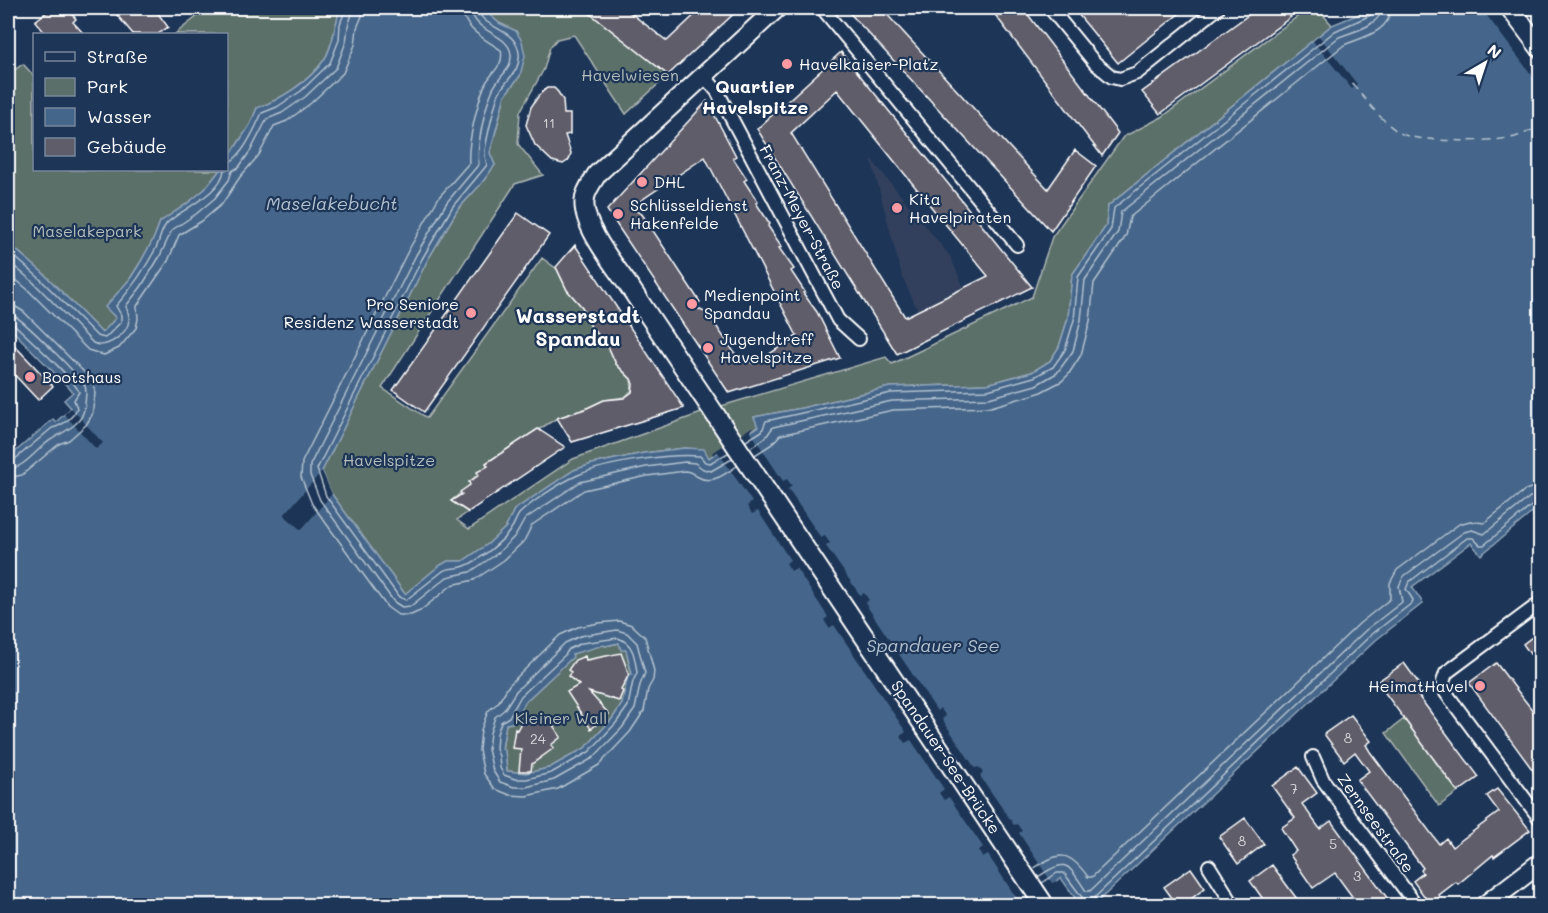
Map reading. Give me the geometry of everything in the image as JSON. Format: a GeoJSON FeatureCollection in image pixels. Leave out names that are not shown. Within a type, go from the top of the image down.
{"type":"FeatureCollection","features":[{"type":"Feature","properties":{"kind":"street","name":"Spandauer-See-Brücke"},"geometry":{"type":"LineString","coordinates":[[777,8],[597,174],[585,196],[584,206],[594,234],[1043,903]]}},
{"type":"Feature","properties":{"kind":"street"},"geometry":{"type":"LineString","coordinates":[[822,8],[1017,245]]}},
{"type":"Feature","properties":{"kind":"street"},"geometry":{"type":"LineString","coordinates":[[1050,8],[1102,71],[1120,79],[1137,73],[1218,8]]}},
{"type":"Feature","properties":{"kind":"street"},"geometry":{"type":"LineString","coordinates":[[1510,8],[1540,48]]}},
{"type":"Feature","properties":{"kind":"street","name":"Franz-Meyer-Straße"},"geometry":{"type":"LineString","coordinates":[[703,75],[716,89],[838,320],[860,339]]}},
{"type":"Feature","properties":{"kind":"street"},"geometry":{"type":"LineString","coordinates":[[1540,603],[1446,674],[1443,682],[1446,693],[1540,819]]}},
{"type":"Feature","properties":{"kind":"street","name":"Zernseestraße"},"geometry":{"type":"LineString","coordinates":[[1313,757],[1323,780],[1416,906]]}},
{"type":"Feature","properties":{"kind":"street"},"geometry":{"type":"LineString","coordinates":[[1484,906],[1540,863]]}},
{"type":"Feature","properties":{"kind":"street"},"geometry":{"type":"LineString","coordinates":[[1209,866],[1233,906]]}},
{"type":"Feature","properties":{"kind":"shaded area","name":"Kita Havelpiraten"},"geometry":{"type":"Polygon","coordinates":[[[871,159],[950,256],[976,315],[930,338],[902,276],[871,159]]]}},
{"type":"Feature","properties":{"kind":"green space"},"geometry":{"type":"Polygon","coordinates":[[[208,8],[341,8],[330,48],[318,68],[294,89],[257,108],[250,125],[228,158],[228,33],[176,33],[208,8]]]}},
{"type":"Feature","properties":{"kind":"green space","name":"Havelspitze"},"geometry":{"type":"Polygon","coordinates":[[[482,8],[583,8],[668,75],[626,114],[574,35],[557,39],[550,47],[544,69],[520,112],[518,144],[543,175],[515,184],[382,388],[427,418],[542,258],[557,269],[567,290],[584,309],[591,327],[607,344],[616,364],[631,379],[632,390],[625,397],[604,400],[557,418],[486,463],[488,466],[451,501],[468,512],[457,520],[469,529],[573,459],[718,407],[886,357],[892,364],[1032,297],[1052,237],[1123,137],[1162,117],[1309,8],[1317,8],[1332,25],[1108,206],[1106,226],[1072,275],[1068,318],[1059,347],[1050,361],[1032,372],[987,384],[890,387],[754,417],[759,426],[709,458],[702,450],[685,448],[644,453],[574,470],[514,510],[506,527],[488,544],[463,561],[448,561],[439,566],[405,594],[331,493],[322,471],[427,261],[458,209],[495,165],[490,154],[505,95],[520,76],[516,31],[499,23],[482,8]]]}},
{"type":"Feature","properties":{"kind":"green space","name":"Maselakepark"},"geometry":{"type":"Polygon","coordinates":[[[23,64],[33,75],[33,171],[219,171],[205,189],[160,222],[154,238],[130,279],[106,307],[116,318],[102,333],[42,272],[8,243],[8,65],[13,71],[23,64]]]}},
{"type":"Feature","properties":{"kind":"green space","name":"Kleiner Wall"},"geometry":{"type":"Polygon","coordinates":[[[620,643],[626,649],[632,675],[628,676],[622,704],[612,719],[585,748],[549,768],[526,773],[507,771],[505,751],[502,750],[506,724],[512,723],[526,701],[572,657],[571,655],[583,649],[620,643]]]}},
{"type":"Feature","properties":{"kind":"green space"},"geometry":{"type":"Polygon","coordinates":[[[1404,719],[1458,792],[1439,806],[1386,733],[1404,719]]]}},
{"type":"Feature","properties":{"kind":"water","name":"Spandauer See"},"geometry":{"type":"Polygon","coordinates":[[[341,8],[482,8],[499,23],[516,31],[522,41],[525,56],[520,76],[505,95],[490,153],[495,165],[458,209],[427,261],[322,471],[331,493],[405,594],[439,566],[448,561],[463,561],[488,544],[506,527],[514,510],[574,470],[644,453],[685,448],[704,449],[709,458],[758,427],[754,417],[890,387],[987,384],[1032,372],[1050,361],[1059,347],[1068,318],[1072,275],[1106,226],[1108,206],[1332,25],[1374,8],[1540,8],[1540,506],[1481,555],[1471,543],[1412,587],[1423,603],[1376,640],[1094,905],[1080,905],[1061,878],[1020,906],[8,905],[8,458],[53,419],[56,422],[71,408],[64,400],[73,392],[8,326],[8,243],[42,272],[102,333],[116,318],[105,307],[130,279],[154,238],[160,222],[205,189],[219,171],[228,171],[228,158],[250,125],[257,108],[294,89],[318,68],[330,48],[341,8]],[[619,643],[572,654],[573,657],[526,701],[512,723],[506,724],[502,749],[505,751],[507,771],[526,773],[549,768],[585,748],[612,719],[622,704],[628,675],[632,674],[626,650],[621,650],[619,643]]]}},
{"type":"Feature","properties":{"kind":"pier"},"geometry":{"type":"Polygon","coordinates":[[[1481,8],[1540,8],[1540,86],[1481,8]]]}},
{"type":"Feature","properties":{"kind":"pier"},"geometry":{"type":"Polygon","coordinates":[[[1319,36],[1357,84],[1352,89],[1313,41],[1319,36]]]}},
{"type":"Feature","properties":{"kind":"pier"},"geometry":{"type":"Polygon","coordinates":[[[71,408],[103,443],[96,449],[64,414],[71,408]]]}},
{"type":"Feature","properties":{"kind":"pier"},"geometry":{"type":"Polygon","coordinates":[[[752,427],[750,431],[783,481],[787,479],[792,486],[788,489],[821,538],[825,536],[830,543],[826,546],[860,595],[864,593],[869,600],[865,603],[937,711],[940,708],[946,716],[942,719],[975,768],[979,767],[983,773],[980,776],[1014,825],[1017,824],[1022,831],[1019,833],[1052,883],[1056,881],[1058,883],[1025,906],[1021,905],[988,855],[983,858],[978,851],[983,847],[949,797],[944,800],[939,793],[944,789],[911,740],[905,743],[900,736],[906,732],[834,625],[829,628],[824,620],[828,617],[796,568],[791,571],[786,563],[790,560],[758,511],[752,514],[747,506],[752,502],[718,452],[713,455],[712,453],[752,427]]]}},
{"type":"Feature","properties":{"kind":"pier"},"geometry":{"type":"Polygon","coordinates":[[[322,471],[332,494],[301,530],[284,515],[322,471]]]}},
{"type":"Feature","properties":{"kind":"building"},"geometry":{"type":"Polygon","coordinates":[[[52,8],[67,8],[76,19],[73,22],[83,33],[45,33],[35,21],[52,8]]]}},
{"type":"Feature","properties":{"kind":"building"},"geometry":{"type":"Polygon","coordinates":[[[111,8],[154,8],[168,27],[159,33],[132,33],[111,8]]]}},
{"type":"Feature","properties":{"kind":"building"},"geometry":{"type":"Polygon","coordinates":[[[583,8],[624,8],[667,41],[702,8],[740,8],[668,75],[583,8]]]}},
{"type":"Feature","properties":{"kind":"building"},"geometry":{"type":"Polygon","coordinates":[[[845,8],[881,8],[1048,189],[1075,150],[1096,166],[1051,231],[845,8]]]}},
{"type":"Feature","properties":{"kind":"building"},"geometry":{"type":"Polygon","coordinates":[[[990,8],[1023,8],[1118,133],[1102,156],[990,8]]]}},
{"type":"Feature","properties":{"kind":"building"},"geometry":{"type":"Polygon","coordinates":[[[1073,8],[1186,8],[1118,63],[1073,8]]]}},
{"type":"Feature","properties":{"kind":"building"},"geometry":{"type":"Polygon","coordinates":[[[1258,8],[1283,8],[1291,17],[1160,114],[1142,92],[1258,8]]]}},
{"type":"Feature","properties":{"kind":"building"},"geometry":{"type":"Polygon","coordinates":[[[841,52],[1032,287],[897,354],[757,129],[841,52]],[[837,90],[791,133],[905,317],[988,276],[837,90]]]}},
{"type":"Feature","properties":{"kind":"building"},"geometry":{"type":"Polygon","coordinates":[[[547,88],[554,88],[558,92],[563,100],[564,114],[570,114],[570,134],[565,135],[571,153],[569,160],[563,164],[552,161],[535,145],[526,125],[531,107],[547,88]]]}},
{"type":"Feature","properties":{"kind":"building"},"geometry":{"type":"Polygon","coordinates":[[[707,101],[736,156],[733,158],[747,179],[744,181],[770,224],[768,226],[782,247],[779,248],[794,269],[791,271],[817,312],[840,358],[729,393],[607,210],[707,101]],[[705,157],[630,208],[642,214],[700,302],[693,306],[708,314],[736,355],[754,364],[797,336],[705,157]]]}},
{"type":"Feature","properties":{"kind":"building","name":"Pro Seniore Residenz Wasserstadt"},"geometry":{"type":"Polygon","coordinates":[[[518,213],[549,235],[424,412],[393,390],[518,213]]]}},
{"type":"Feature","properties":{"kind":"building"},"geometry":{"type":"Polygon","coordinates":[[[575,245],[684,408],[572,442],[557,418],[604,400],[624,398],[632,392],[633,384],[616,364],[607,344],[591,327],[582,307],[567,290],[556,267],[575,245]]]}},
{"type":"Feature","properties":{"kind":"building","name":"Bootshaus"},"geometry":{"type":"Polygon","coordinates":[[[15,346],[53,386],[38,400],[8,368],[8,353],[15,346]]]}},
{"type":"Feature","properties":{"kind":"building"},"geometry":{"type":"Polygon","coordinates":[[[538,429],[565,447],[468,512],[451,501],[462,494],[460,492],[479,475],[477,472],[488,466],[486,463],[538,429]]]}},
{"type":"Feature","properties":{"kind":"building"},"geometry":{"type":"Polygon","coordinates":[[[1540,631],[1540,668],[1523,644],[1540,631]]]}},
{"type":"Feature","properties":{"kind":"building"},"geometry":{"type":"Polygon","coordinates":[[[621,653],[629,674],[621,690],[623,691],[619,701],[589,692],[609,714],[591,729],[567,692],[579,685],[568,676],[571,672],[568,670],[575,660],[585,656],[586,660],[621,653]]]}},
{"type":"Feature","properties":{"kind":"building"},"geometry":{"type":"Polygon","coordinates":[[[1404,663],[1423,689],[1417,694],[1479,777],[1458,792],[1377,682],[1404,663]]]}},
{"type":"Feature","properties":{"kind":"building"},"geometry":{"type":"Polygon","coordinates":[[[1496,663],[1540,720],[1540,780],[1469,683],[1496,663]]]}},
{"type":"Feature","properties":{"kind":"building"},"geometry":{"type":"Polygon","coordinates":[[[546,715],[561,737],[551,745],[554,748],[532,764],[531,771],[519,771],[521,749],[512,748],[515,729],[517,730],[524,717],[534,723],[546,715]]]}},
{"type":"Feature","properties":{"kind":"building"},"geometry":{"type":"Polygon","coordinates":[[[1351,715],[1371,741],[1366,745],[1371,753],[1439,844],[1446,838],[1452,847],[1499,812],[1487,796],[1497,789],[1530,830],[1494,857],[1493,855],[1458,884],[1456,882],[1430,904],[1413,881],[1423,873],[1421,870],[1423,868],[1357,780],[1369,771],[1355,752],[1344,761],[1324,734],[1351,715]]]}},
{"type":"Feature","properties":{"kind":"building"},"geometry":{"type":"Polygon","coordinates":[[[1298,767],[1317,793],[1302,804],[1320,829],[1331,821],[1393,906],[1359,906],[1335,873],[1313,888],[1290,855],[1296,851],[1281,828],[1295,818],[1272,786],[1298,767]]]}},
{"type":"Feature","properties":{"kind":"building"},"geometry":{"type":"Polygon","coordinates":[[[1245,818],[1264,844],[1238,864],[1219,837],[1245,818]]]}},
{"type":"Feature","properties":{"kind":"building"},"geometry":{"type":"Polygon","coordinates":[[[1272,865],[1302,906],[1268,906],[1250,881],[1272,865]]]}},
{"type":"Feature","properties":{"kind":"building"},"geometry":{"type":"Polygon","coordinates":[[[1191,868],[1205,888],[1182,906],[1178,906],[1164,887],[1191,868]]]}},
{"type":"Feature","properties":{"kind":"ferry route"},"geometry":{"type":"LineString","coordinates":[[1352,83],[1386,122],[1400,133],[1422,139],[1456,141],[1505,139],[1528,132],[1540,125]]}},
{"type":"Feature","properties":{"kind":"place","name":"Havelkaiser-Platz"},"geometry":{"type":"Point","coordinates":[787,64]}},
{"type":"Feature","properties":{"kind":"place","name":"DHL"},"geometry":{"type":"Point","coordinates":[642,182]}},
{"type":"Feature","properties":{"kind":"place","name":"Kita Havelpiraten"},"geometry":{"type":"Point","coordinates":[897,208]}},
{"type":"Feature","properties":{"kind":"place","name":"Schlüsseldienst Hakenfelde"},"geometry":{"type":"Point","coordinates":[618,214]}},
{"type":"Feature","properties":{"kind":"place","name":"Medienpoint Spandau"},"geometry":{"type":"Point","coordinates":[692,304]}},
{"type":"Feature","properties":{"kind":"place","name":"Pro Seniore Residenz Wasserstadt"},"geometry":{"type":"Point","coordinates":[471,313]}},
{"type":"Feature","properties":{"kind":"place","name":"Jugendtreff Havelspitze"},"geometry":{"type":"Point","coordinates":[708,348]}},
{"type":"Feature","properties":{"kind":"place","name":"Bootshaus"},"geometry":{"type":"Point","coordinates":[30,377]}},
{"type":"Feature","properties":{"kind":"place","name":"HeimatHavel"},"geometry":{"type":"Point","coordinates":[1480,686]}},
{"type":"Feature","properties":{"kind":"district","name":"Quartier Havelspitze"},"geometry":{"type":"Point","coordinates":[755,97]}},
{"type":"Feature","properties":{"kind":"district","name":"Wasserstadt Spandau"},"geometry":{"type":"Point","coordinates":[578,328]}},
{"type":"Feature","properties":{"kind":"park label","name":"Havelwiesen"},"geometry":{"type":"Point","coordinates":[630,75]}},
{"type":"Feature","properties":{"kind":"water label","name":"Maselakebucht"},"geometry":{"type":"Point","coordinates":[332,204]}}]}
